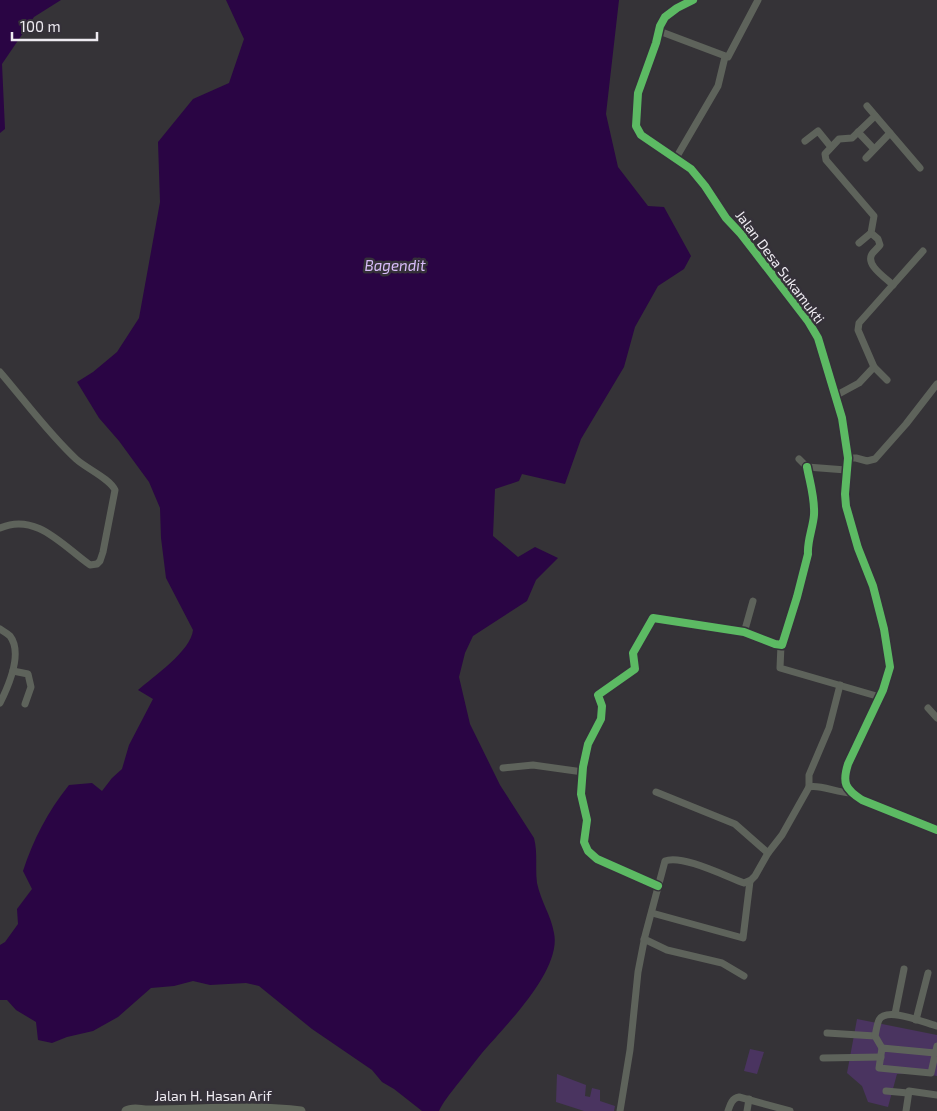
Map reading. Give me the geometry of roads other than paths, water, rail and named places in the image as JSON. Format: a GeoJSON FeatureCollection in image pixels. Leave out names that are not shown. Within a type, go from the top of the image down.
{"type":"FeatureCollection","features":[{"type":"Feature","properties":{"kind":"main road","name":"Jalan H. Hasan Arif"},"geometry":{"type":"LineString","coordinates":[[129,1110],[239,1108],[301,1111]]}},
{"type":"Feature","properties":{"kind":"street","name":"Jalan Desa Sukamukti"},"geometry":{"type":"LineString","coordinates":[[693,0],[665,17],[638,93],[636,126],[641,135],[691,169],[705,186],[726,218],[741,234],[808,322],[818,338],[842,418],[848,458],[844,494],[846,506],[858,548],[873,586],[890,667],[880,697],[848,764],[845,776],[846,785],[851,793]]}},
{"type":"Feature","properties":{"kind":"street"},"geometry":{"type":"LineString","coordinates":[[659,31],[724,57],[729,55],[758,0]]}},
{"type":"Feature","properties":{"kind":"street"},"geometry":{"type":"LineString","coordinates":[[676,158],[718,86],[724,57]]}},
{"type":"Feature","properties":{"kind":"street"},"geometry":{"type":"LineString","coordinates":[[867,106],[920,168]]}},
{"type":"Feature","properties":{"kind":"street"},"geometry":{"type":"LineString","coordinates":[[859,243],[871,233],[874,216],[826,160],[825,154],[839,139],[848,139],[875,116]]}},
{"type":"Feature","properties":{"kind":"street"},"geometry":{"type":"LineString","coordinates":[[805,141],[818,131],[831,147]]}},
{"type":"Feature","properties":{"kind":"street"},"geometry":{"type":"LineString","coordinates":[[858,132],[874,149]]}},
{"type":"Feature","properties":{"kind":"street"},"geometry":{"type":"LineString","coordinates":[[866,158],[890,133]]}},
{"type":"Feature","properties":{"kind":"street"},"geometry":{"type":"LineString","coordinates":[[871,233],[878,239],[880,245],[872,253],[871,262],[893,285]]}},
{"type":"Feature","properties":{"kind":"street"},"geometry":{"type":"LineString","coordinates":[[886,380],[874,367],[869,358],[858,326],[923,251]]}},
{"type":"Feature","properties":{"kind":"street"},"geometry":{"type":"LineString","coordinates":[[835,396],[858,383],[874,367]]}},
{"type":"Feature","properties":{"kind":"street"},"geometry":{"type":"LineString","coordinates":[[0,372],[77,460],[111,484],[115,490],[103,552],[97,564],[90,565],[58,540],[32,524],[21,523],[0,528]]}},
{"type":"Feature","properties":{"kind":"street"},"geometry":{"type":"LineString","coordinates":[[848,458],[867,461],[875,459],[906,424],[937,384]]}},
{"type":"Feature","properties":{"kind":"street"},"geometry":{"type":"LineString","coordinates":[[799,459],[807,467],[814,494],[814,515],[807,548],[808,554],[797,597],[781,645],[780,668],[880,697]]}},
{"type":"Feature","properties":{"kind":"street"},"geometry":{"type":"LineString","coordinates":[[807,467],[846,470]]}},
{"type":"Feature","properties":{"kind":"street"},"geometry":{"type":"LineString","coordinates":[[744,633],[753,600]]}},
{"type":"Feature","properties":{"kind":"street"},"geometry":{"type":"LineString","coordinates":[[658,886],[597,859],[588,851],[584,842],[587,820],[581,794],[583,772],[588,744],[601,719],[602,706],[598,695],[635,668],[633,652],[647,629],[650,620],[656,619],[744,633],[781,645]]}},
{"type":"Feature","properties":{"kind":"street"},"geometry":{"type":"LineString","coordinates":[[0,629],[10,636],[14,652],[13,671],[9,686],[0,702]]}},
{"type":"Feature","properties":{"kind":"street"},"geometry":{"type":"LineString","coordinates":[[13,671],[28,674],[31,687],[26,704]]}},
{"type":"Feature","properties":{"kind":"street"},"geometry":{"type":"LineString","coordinates":[[620,1111],[644,939],[666,861],[687,862],[744,883],[754,878],[768,853],[782,835],[809,787],[809,774],[829,728],[840,685]]}},
{"type":"Feature","properties":{"kind":"street"},"geometry":{"type":"LineString","coordinates":[[928,708],[937,718]]}},
{"type":"Feature","properties":{"kind":"street"},"geometry":{"type":"LineString","coordinates":[[502,768],[533,765],[583,772]]}},
{"type":"Feature","properties":{"kind":"street"},"geometry":{"type":"LineString","coordinates":[[809,787],[814,786],[834,792],[851,793],[862,800],[937,830]]}},
{"type":"Feature","properties":{"kind":"street"},"geometry":{"type":"LineString","coordinates":[[656,792],[735,824],[768,853]]}},
{"type":"Feature","properties":{"kind":"street"},"geometry":{"type":"LineString","coordinates":[[652,913],[743,938],[750,881]]}},
{"type":"Feature","properties":{"kind":"street"},"geometry":{"type":"LineString","coordinates":[[644,939],[667,950],[722,964],[744,976]]}},
{"type":"Feature","properties":{"kind":"street"},"geometry":{"type":"LineString","coordinates":[[895,1014],[904,969]]}},
{"type":"Feature","properties":{"kind":"street"},"geometry":{"type":"LineString","coordinates":[[916,1020],[928,973]]}},
{"type":"Feature","properties":{"kind":"street"},"geometry":{"type":"LineString","coordinates":[[882,1048],[936,1049],[931,1073],[879,1068],[882,1048],[875,1036],[879,1020],[885,1015],[895,1014],[937,1026]]}},
{"type":"Feature","properties":{"kind":"street"},"geometry":{"type":"LineString","coordinates":[[827,1033],[875,1036]]}},
{"type":"Feature","properties":{"kind":"street"},"geometry":{"type":"LineString","coordinates":[[823,1058],[881,1058]]}},
{"type":"Feature","properties":{"kind":"street"},"geometry":{"type":"LineString","coordinates":[[886,1091],[908,1093],[911,1090],[937,1095]]}},
{"type":"Feature","properties":{"kind":"street"},"geometry":{"type":"LineString","coordinates":[[906,1111],[908,1093]]}},
{"type":"Feature","properties":{"kind":"street"},"geometry":{"type":"LineString","coordinates":[[728,1111],[731,1102],[739,1097],[790,1111]]}},
{"type":"Feature","properties":{"kind":"street"},"geometry":{"type":"LineString","coordinates":[[747,1111],[749,1100]]}},
{"type":"Feature","properties":{"kind":"water"},"geometry":{"type":"Polygon","coordinates":[[[0,0],[61,0],[34,17],[2,64],[5,129],[0,133],[0,0]]]}},
{"type":"Feature","properties":{"kind":"water","name":"Bagendit"},"geometry":{"type":"Polygon","coordinates":[[[226,0],[619,0],[606,114],[618,167],[648,206],[664,207],[691,256],[684,269],[658,286],[635,327],[624,367],[581,439],[565,484],[522,474],[519,481],[495,489],[493,536],[518,557],[535,547],[558,558],[536,580],[527,601],[473,636],[465,653],[459,677],[470,724],[500,785],[534,838],[537,883],[553,926],[554,948],[549,964],[530,997],[479,1057],[442,1104],[439,1111],[422,1111],[382,1082],[372,1070],[312,1029],[259,986],[246,983],[210,985],[193,981],[174,986],[151,988],[118,1017],[93,1031],[67,1037],[52,1043],[38,1040],[36,1022],[16,1010],[7,1000],[0,1000],[0,945],[5,942],[18,924],[17,909],[32,889],[23,871],[31,848],[42,826],[54,805],[69,785],[92,783],[102,791],[122,769],[129,745],[153,699],[138,690],[179,655],[191,638],[193,630],[166,578],[161,538],[160,508],[149,482],[119,441],[99,418],[77,382],[93,372],[117,352],[139,318],[160,202],[158,142],[193,99],[229,83],[244,39],[226,0]]]}}]}
